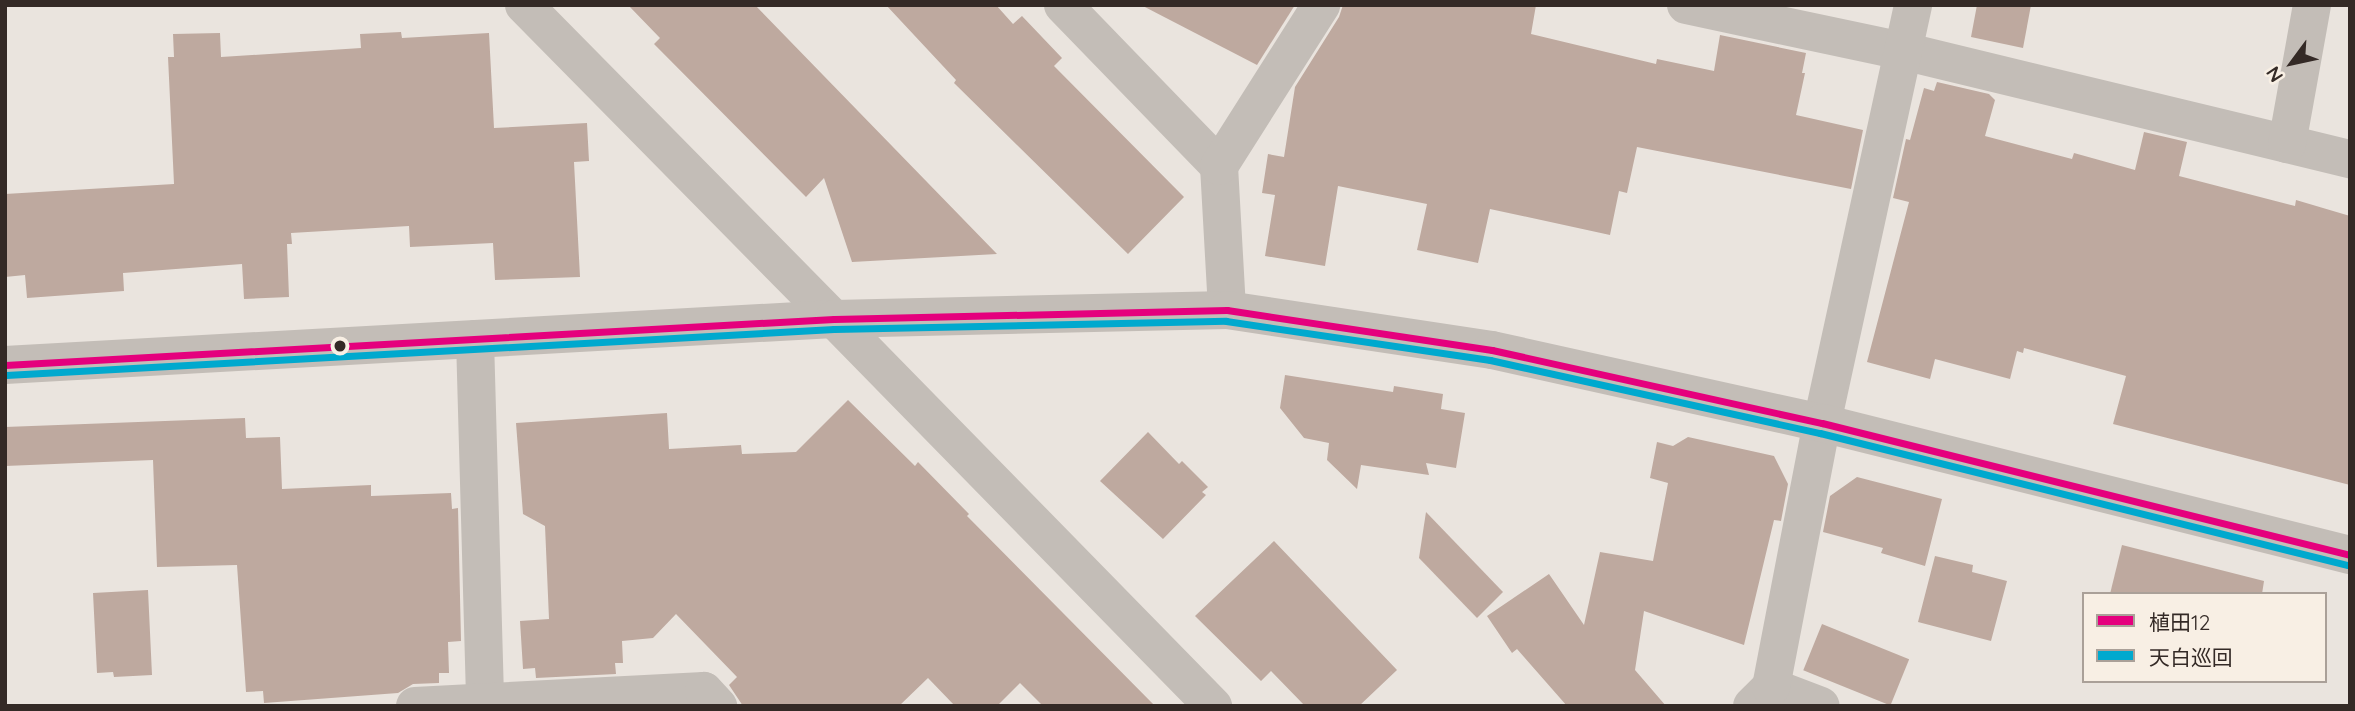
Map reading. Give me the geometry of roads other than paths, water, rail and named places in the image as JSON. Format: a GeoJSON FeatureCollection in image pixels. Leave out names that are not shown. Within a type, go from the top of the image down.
{"type":"FeatureCollection","features":[{"type":"Feature","properties":{"kind":"street"},"geometry":{"type":"LineString","coordinates":[[524,5],[1213,706]]}},
{"type":"Feature","properties":{"kind":"street"},"geometry":{"type":"LineString","coordinates":[[1063,5],[1219,166]]}},
{"type":"Feature","properties":{"kind":"street"},"geometry":{"type":"LineString","coordinates":[[1227,310],[1219,166],[1321,5]]}},
{"type":"Feature","properties":{"kind":"street"},"geometry":{"type":"LineString","coordinates":[[1686,5],[1903,51],[2350,159]]}},
{"type":"Feature","properties":{"kind":"street"},"geometry":{"type":"LineString","coordinates":[[1821,706],[1771,700],[1822,423],[1913,5]]}},
{"type":"Feature","properties":{"kind":"street"},"geometry":{"type":"LineString","coordinates":[[2287,144],[2312,5]]}},
{"type":"Feature","properties":{"kind":"street"},"geometry":{"type":"LineString","coordinates":[[5,365],[834,319],[1227,310],[1493,350],[1822,423],[2350,555]]}},
{"type":"Feature","properties":{"kind":"street"},"geometry":{"type":"LineString","coordinates":[[475,339],[484,703]]}},
{"type":"Feature","properties":{"kind":"street"},"geometry":{"type":"LineString","coordinates":[[415,706],[704,691],[718,706]]}}]}
